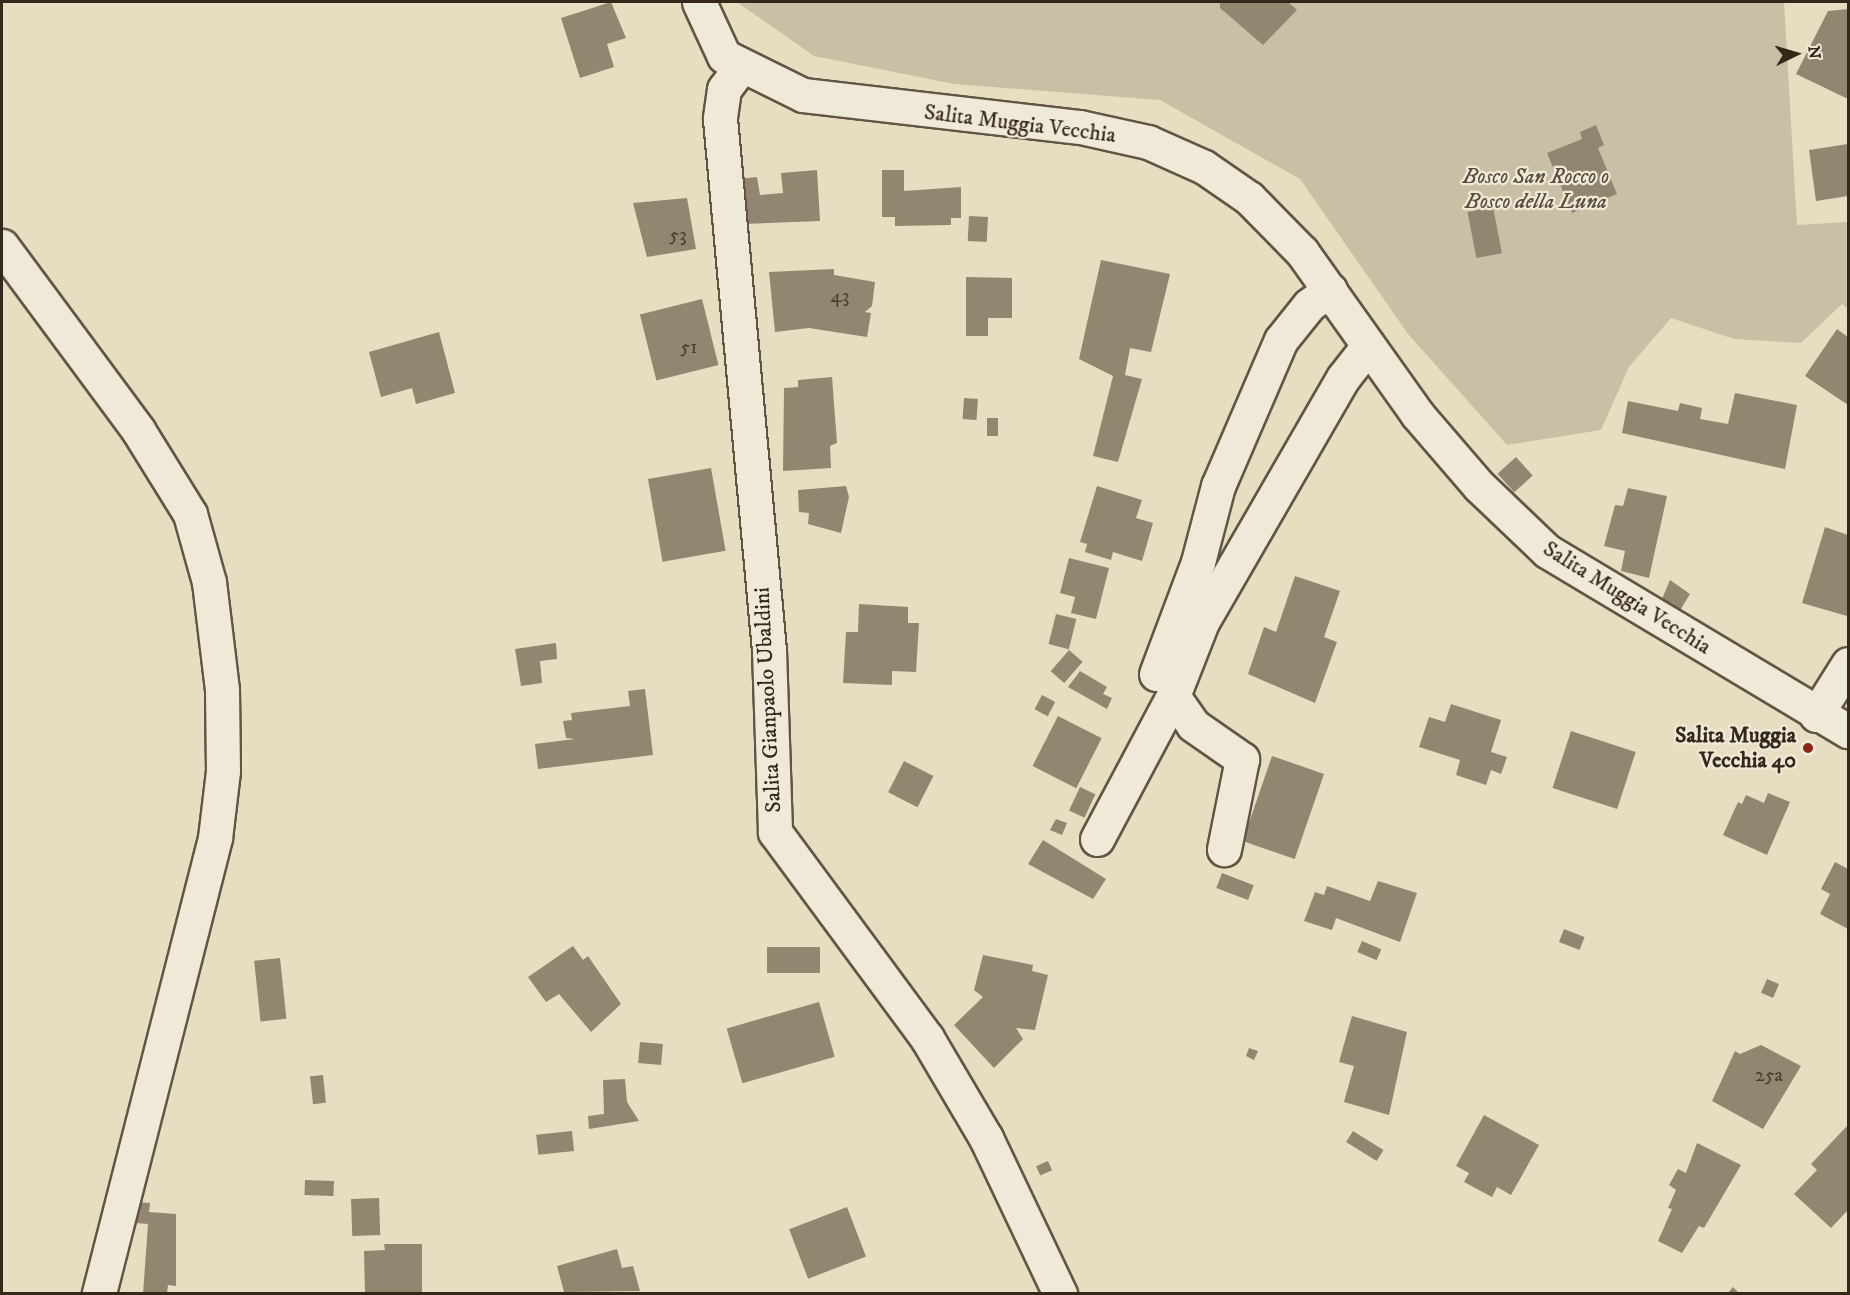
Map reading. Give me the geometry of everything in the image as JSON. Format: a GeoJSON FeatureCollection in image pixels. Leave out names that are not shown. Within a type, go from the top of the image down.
{"type":"FeatureCollection","features":[{"type":"Feature","properties":{"kind":"street","name":"Salita Muggia Vecchia"},"geometry":{"type":"LineString","coordinates":[[699,2],[724,56],[740,68],[815,98],[1080,127],[1148,142],[1204,167],[1249,198],[1302,252],[1368,346],[1479,486],[1547,551],[1816,715],[1848,731]]}},
{"type":"Feature","properties":{"kind":"street","name":"Salita Gianpaolo Ubaldini"},"geometry":{"type":"LineString","coordinates":[[740,68],[724,89],[720,119],[769,650],[775,832],[927,1038],[986,1138],[1060,1293]]}},
{"type":"Feature","properties":{"kind":"street"},"geometry":{"type":"LineString","coordinates":[[2,246],[138,430],[190,514],[209,582],[222,690],[223,771],[215,838],[99,1293]]}},
{"type":"Feature","properties":{"kind":"street"},"geometry":{"type":"LineString","coordinates":[[1165,685],[1218,486],[1281,340],[1309,305],[1330,290]]}},
{"type":"Feature","properties":{"kind":"street"},"geometry":{"type":"LineString","coordinates":[[1097,839],[1165,685],[1343,378],[1368,346]]}},
{"type":"Feature","properties":{"kind":"street"},"geometry":{"type":"LineString","coordinates":[[1816,715],[1848,664]]}},
{"type":"Feature","properties":{"kind":"street"},"geometry":{"type":"LineString","coordinates":[[1165,685],[1193,724],[1242,759],[1224,849]]}},
{"type":"Feature","properties":{"kind":"green space","name":"Bosco San Rocco o Bosco della Luna"},"geometry":{"type":"Polygon","coordinates":[[[737,2],[1784,2],[1797,225],[1848,222],[1848,309],[1842,304],[1801,343],[1734,339],[1671,318],[1629,367],[1601,430],[1507,445],[1408,334],[1300,179],[1160,100],[954,84],[814,56],[737,2]]]}},
{"type":"Feature","properties":{"kind":"building"},"geometry":{"type":"Polygon","coordinates":[[[611,2],[626,38],[607,44],[614,67],[580,78],[561,18],[611,2]]]}},
{"type":"Feature","properties":{"kind":"building"},"geometry":{"type":"Polygon","coordinates":[[[1220,2],[1288,2],[1297,10],[1263,45],[1220,8],[1220,2]]]}},
{"type":"Feature","properties":{"kind":"building"},"geometry":{"type":"Polygon","coordinates":[[[1848,9],[1848,99],[1796,74],[1828,11],[1848,9]]]}},
{"type":"Feature","properties":{"kind":"building"},"geometry":{"type":"Polygon","coordinates":[[[1596,125],[1604,145],[1598,148],[1617,194],[1572,213],[1547,153],[1582,139],[1580,132],[1596,125]]]}},
{"type":"Feature","properties":{"kind":"building"},"geometry":{"type":"Polygon","coordinates":[[[1848,144],[1848,196],[1816,201],[1809,150],[1848,144]]]}},
{"type":"Feature","properties":{"kind":"building"},"geometry":{"type":"Polygon","coordinates":[[[817,170],[820,221],[741,224],[739,179],[757,177],[760,195],[783,193],[781,173],[817,170]]]}},
{"type":"Feature","properties":{"kind":"building"},"geometry":{"type":"Polygon","coordinates":[[[882,170],[904,170],[904,191],[961,187],[961,218],[951,218],[951,225],[895,226],[895,217],[882,217],[882,170]]]}},
{"type":"Feature","properties":{"kind":"building"},"geometry":{"type":"Polygon","coordinates":[[[687,198],[696,249],[647,257],[633,203],[687,198]]]}},
{"type":"Feature","properties":{"kind":"building"},"geometry":{"type":"Polygon","coordinates":[[[1493,207],[1502,253],[1476,258],[1467,212],[1493,207]]]}},
{"type":"Feature","properties":{"kind":"building"},"geometry":{"type":"Polygon","coordinates":[[[969,216],[988,217],[987,242],[968,241],[969,216]]]}},
{"type":"Feature","properties":{"kind":"building"},"geometry":{"type":"Polygon","coordinates":[[[1101,260],[1170,274],[1151,352],[1130,348],[1125,375],[1142,379],[1118,462],[1093,456],[1113,376],[1079,359],[1101,260]]]}},
{"type":"Feature","properties":{"kind":"building"},"geometry":{"type":"Polygon","coordinates":[[[834,269],[834,275],[875,282],[872,306],[865,312],[871,313],[867,337],[809,328],[775,332],[769,272],[834,269]]]}},
{"type":"Feature","properties":{"kind":"building"},"geometry":{"type":"Polygon","coordinates":[[[966,277],[1012,278],[1012,318],[988,318],[988,336],[966,336],[966,277]]]}},
{"type":"Feature","properties":{"kind":"building"},"geometry":{"type":"Polygon","coordinates":[[[702,299],[718,365],[656,380],[640,314],[702,299]]]}},
{"type":"Feature","properties":{"kind":"building"},"geometry":{"type":"Polygon","coordinates":[[[1837,329],[1848,337],[1848,405],[1805,376],[1837,329]]]}},
{"type":"Feature","properties":{"kind":"building"},"geometry":{"type":"Polygon","coordinates":[[[439,332],[455,393],[416,404],[412,388],[381,397],[369,352],[439,332]]]}},
{"type":"Feature","properties":{"kind":"building"},"geometry":{"type":"Polygon","coordinates":[[[832,377],[837,443],[830,446],[831,468],[783,471],[784,388],[798,387],[798,380],[832,377]]]}},
{"type":"Feature","properties":{"kind":"building"},"geometry":{"type":"Polygon","coordinates":[[[1735,393],[1797,405],[1785,469],[1622,433],[1628,401],[1678,411],[1680,403],[1702,408],[1700,419],[1728,424],[1735,393]]]}},
{"type":"Feature","properties":{"kind":"building"},"geometry":{"type":"Polygon","coordinates":[[[964,398],[978,399],[977,420],[963,419],[964,398]]]}},
{"type":"Feature","properties":{"kind":"building"},"geometry":{"type":"Polygon","coordinates":[[[987,418],[998,418],[998,436],[987,436],[987,418]]]}},
{"type":"Feature","properties":{"kind":"building"},"geometry":{"type":"Polygon","coordinates":[[[1516,457],[1533,476],[1514,492],[1497,474],[1516,457]]]}},
{"type":"Feature","properties":{"kind":"building"},"geometry":{"type":"Polygon","coordinates":[[[711,468],[726,551],[663,562],[648,479],[711,468]]]}},
{"type":"Feature","properties":{"kind":"building"},"geometry":{"type":"Polygon","coordinates":[[[846,486],[849,497],[841,533],[808,524],[809,513],[799,512],[798,490],[846,486]]]}},
{"type":"Feature","properties":{"kind":"building"},"geometry":{"type":"Polygon","coordinates":[[[1097,486],[1142,500],[1136,518],[1153,523],[1142,561],[1113,552],[1111,560],[1085,552],[1087,544],[1080,542],[1097,486]]]}},
{"type":"Feature","properties":{"kind":"building"},"geometry":{"type":"Polygon","coordinates":[[[1628,488],[1667,496],[1649,578],[1621,571],[1625,551],[1604,546],[1615,505],[1623,506],[1628,488]]]}},
{"type":"Feature","properties":{"kind":"building"},"geometry":{"type":"Polygon","coordinates":[[[1825,527],[1848,535],[1847,616],[1802,603],[1825,527]]]}},
{"type":"Feature","properties":{"kind":"building"},"geometry":{"type":"Polygon","coordinates":[[[1069,558],[1109,568],[1096,619],[1071,613],[1075,597],[1060,593],[1069,558]]]}},
{"type":"Feature","properties":{"kind":"building"},"geometry":{"type":"Polygon","coordinates":[[[1295,576],[1340,591],[1324,637],[1337,642],[1315,703],[1248,674],[1264,627],[1276,632],[1295,576]]]}},
{"type":"Feature","properties":{"kind":"building"},"geometry":{"type":"Polygon","coordinates":[[[1670,580],[1690,594],[1679,612],[1662,599],[1670,580]]]}},
{"type":"Feature","properties":{"kind":"building"},"geometry":{"type":"Polygon","coordinates":[[[859,604],[908,607],[908,623],[919,623],[916,672],[892,671],[892,685],[843,683],[846,632],[858,632],[859,604]]]}},
{"type":"Feature","properties":{"kind":"building"},"geometry":{"type":"Polygon","coordinates":[[[1056,614],[1076,619],[1069,649],[1049,644],[1056,614]]]}},
{"type":"Feature","properties":{"kind":"building"},"geometry":{"type":"Polygon","coordinates":[[[556,643],[557,659],[540,661],[542,683],[521,686],[515,649],[556,643]]]}},
{"type":"Feature","properties":{"kind":"building"},"geometry":{"type":"Polygon","coordinates":[[[1069,650],[1083,662],[1064,683],[1051,671],[1069,650]]]}},
{"type":"Feature","properties":{"kind":"building"},"geometry":{"type":"Polygon","coordinates":[[[1080,671],[1107,687],[1103,694],[1112,698],[1107,709],[1068,687],[1080,671]]]}},
{"type":"Feature","properties":{"kind":"building"},"geometry":{"type":"Polygon","coordinates":[[[645,689],[653,755],[538,769],[535,744],[575,739],[566,738],[563,721],[572,720],[571,713],[630,706],[628,691],[645,689]]]}},
{"type":"Feature","properties":{"kind":"building"},"geometry":{"type":"Polygon","coordinates":[[[1042,695],[1055,702],[1048,716],[1034,709],[1042,695]]]}},
{"type":"Feature","properties":{"kind":"building"},"geometry":{"type":"Polygon","coordinates":[[[1451,704],[1501,720],[1491,752],[1507,757],[1501,774],[1491,770],[1486,785],[1456,775],[1460,760],[1419,747],[1429,717],[1445,722],[1451,704]]]}},
{"type":"Feature","properties":{"kind":"building"},"geometry":{"type":"Polygon","coordinates":[[[1058,716],[1102,738],[1076,788],[1033,766],[1058,716]]]}},
{"type":"Feature","properties":{"kind":"building"},"geometry":{"type":"Polygon","coordinates":[[[1571,731],[1636,752],[1617,809],[1552,788],[1571,731]]]}},
{"type":"Feature","properties":{"kind":"building"},"geometry":{"type":"Polygon","coordinates":[[[1272,756],[1324,774],[1295,859],[1243,841],[1272,756]]]}},
{"type":"Feature","properties":{"kind":"building"},"geometry":{"type":"Polygon","coordinates":[[[904,761],[933,776],[918,807],[888,792],[904,761]]]}},
{"type":"Feature","properties":{"kind":"building"},"geometry":{"type":"Polygon","coordinates":[[[1080,787],[1095,794],[1084,818],[1069,811],[1080,787]]]}},
{"type":"Feature","properties":{"kind":"building"},"geometry":{"type":"Polygon","coordinates":[[[1768,793],[1790,802],[1767,855],[1723,835],[1738,802],[1742,804],[1746,795],[1764,803],[1768,793]]]}},
{"type":"Feature","properties":{"kind":"building"},"geometry":{"type":"Polygon","coordinates":[[[1056,819],[1067,823],[1062,835],[1050,830],[1056,819]]]}},
{"type":"Feature","properties":{"kind":"building"},"geometry":{"type":"Polygon","coordinates":[[[1043,840],[1106,879],[1093,899],[1028,864],[1043,840]]]}},
{"type":"Feature","properties":{"kind":"building"},"geometry":{"type":"Polygon","coordinates":[[[1835,862],[1848,869],[1848,929],[1820,914],[1830,894],[1821,889],[1835,862]]]}},
{"type":"Feature","properties":{"kind":"building"},"geometry":{"type":"Polygon","coordinates":[[[1222,873],[1254,885],[1248,900],[1216,888],[1222,873]]]}},
{"type":"Feature","properties":{"kind":"building"},"geometry":{"type":"Polygon","coordinates":[[[1378,881],[1417,893],[1400,942],[1336,918],[1332,930],[1304,921],[1315,892],[1324,895],[1327,886],[1370,901],[1378,881]]]}},
{"type":"Feature","properties":{"kind":"building"},"geometry":{"type":"Polygon","coordinates":[[[1564,929],[1585,937],[1580,950],[1559,942],[1564,929]]]}},
{"type":"Feature","properties":{"kind":"building"},"geometry":{"type":"Polygon","coordinates":[[[1362,941],[1381,949],[1377,960],[1357,952],[1362,941]]]}},
{"type":"Feature","properties":{"kind":"building"},"geometry":{"type":"Polygon","coordinates":[[[573,946],[583,960],[588,956],[621,1004],[591,1032],[559,994],[546,1002],[528,977],[573,946]]]}},
{"type":"Feature","properties":{"kind":"building"},"geometry":{"type":"Polygon","coordinates":[[[767,947],[820,947],[820,973],[767,973],[767,947]]]}},
{"type":"Feature","properties":{"kind":"building"},"geometry":{"type":"Polygon","coordinates":[[[983,955],[1033,965],[1032,971],[1048,975],[1035,1030],[1016,1028],[1023,1039],[994,1068],[954,1025],[983,997],[974,990],[983,955]]]}},
{"type":"Feature","properties":{"kind":"building"},"geometry":{"type":"Polygon","coordinates":[[[280,958],[286,1019],[261,1021],[254,961],[280,958]]]}},
{"type":"Feature","properties":{"kind":"building"},"geometry":{"type":"Polygon","coordinates":[[[1767,979],[1779,984],[1773,998],[1761,993],[1767,979]]]}},
{"type":"Feature","properties":{"kind":"building"},"geometry":{"type":"Polygon","coordinates":[[[819,1002],[835,1057],[742,1083],[727,1028],[819,1002]]]}},
{"type":"Feature","properties":{"kind":"building"},"geometry":{"type":"Polygon","coordinates":[[[1352,1016],[1407,1032],[1389,1115],[1344,1102],[1354,1066],[1339,1062],[1352,1016]]]}},
{"type":"Feature","properties":{"kind":"building"},"geometry":{"type":"Polygon","coordinates":[[[640,1042],[663,1044],[661,1065],[638,1063],[640,1042]]]}},
{"type":"Feature","properties":{"kind":"building"},"geometry":{"type":"Polygon","coordinates":[[[1761,1045],[1801,1066],[1763,1129],[1712,1101],[1735,1051],[1740,1054],[1761,1045]]]}},
{"type":"Feature","properties":{"kind":"building"},"geometry":{"type":"Polygon","coordinates":[[[1249,1048],[1258,1051],[1254,1060],[1246,1056],[1249,1048]]]}},
{"type":"Feature","properties":{"kind":"building"},"geometry":{"type":"Polygon","coordinates":[[[323,1075],[326,1103],[313,1104],[310,1076],[323,1075]]]}},
{"type":"Feature","properties":{"kind":"building"},"geometry":{"type":"Polygon","coordinates":[[[625,1079],[627,1102],[639,1121],[589,1129],[588,1116],[604,1114],[603,1080],[625,1079]]]}},
{"type":"Feature","properties":{"kind":"building"},"geometry":{"type":"Polygon","coordinates":[[[1484,1115],[1539,1145],[1511,1195],[1497,1187],[1492,1197],[1464,1182],[1469,1173],[1456,1166],[1484,1115]]]}},
{"type":"Feature","properties":{"kind":"building"},"geometry":{"type":"Polygon","coordinates":[[[1847,1126],[1848,1210],[1831,1228],[1794,1194],[1817,1170],[1811,1164],[1847,1126]]]}},
{"type":"Feature","properties":{"kind":"building"},"geometry":{"type":"Polygon","coordinates":[[[572,1131],[574,1151],[538,1155],[536,1135],[572,1131]]]}},
{"type":"Feature","properties":{"kind":"building"},"geometry":{"type":"Polygon","coordinates":[[[1353,1131],[1384,1150],[1377,1161],[1346,1142],[1353,1131]]]}},
{"type":"Feature","properties":{"kind":"building"},"geometry":{"type":"Polygon","coordinates":[[[1697,1143],[1741,1165],[1704,1228],[1699,1226],[1682,1253],[1658,1241],[1672,1209],[1668,1208],[1676,1190],[1669,1185],[1678,1169],[1686,1173],[1697,1143]]]}},
{"type":"Feature","properties":{"kind":"building"},"geometry":{"type":"Polygon","coordinates":[[[1048,1161],[1052,1170],[1040,1175],[1036,1166],[1048,1161]]]}},
{"type":"Feature","properties":{"kind":"building"},"geometry":{"type":"Polygon","coordinates":[[[305,1180],[334,1181],[333,1196],[304,1195],[305,1180]]]}},
{"type":"Feature","properties":{"kind":"building"},"geometry":{"type":"Polygon","coordinates":[[[379,1198],[380,1235],[352,1236],[351,1199],[379,1198]]]}},
{"type":"Feature","properties":{"kind":"building"},"geometry":{"type":"Polygon","coordinates":[[[136,1202],[150,1203],[149,1212],[176,1214],[176,1286],[168,1285],[167,1294],[143,1294],[148,1224],[136,1223],[136,1202]]]}},
{"type":"Feature","properties":{"kind":"building"},"geometry":{"type":"Polygon","coordinates":[[[847,1207],[866,1256],[808,1279],[789,1229],[847,1207]]]}},
{"type":"Feature","properties":{"kind":"building"},"geometry":{"type":"Polygon","coordinates":[[[384,1244],[422,1244],[422,1294],[365,1293],[364,1251],[385,1250],[384,1244]]]}},
{"type":"Feature","properties":{"kind":"building"},"geometry":{"type":"Polygon","coordinates":[[[617,1249],[622,1268],[633,1266],[640,1291],[564,1292],[557,1266],[617,1249]]]}},
{"type":"Feature","properties":{"kind":"building"},"geometry":{"type":"Polygon","coordinates":[[[1733,1287],[1740,1294],[1727,1294],[1733,1287]]]}},
{"type":"Feature","properties":{"kind":"place","name":"Salita Muggia Vecchia 40"},"geometry":{"type":"Point","coordinates":[1808,748]}}]}
